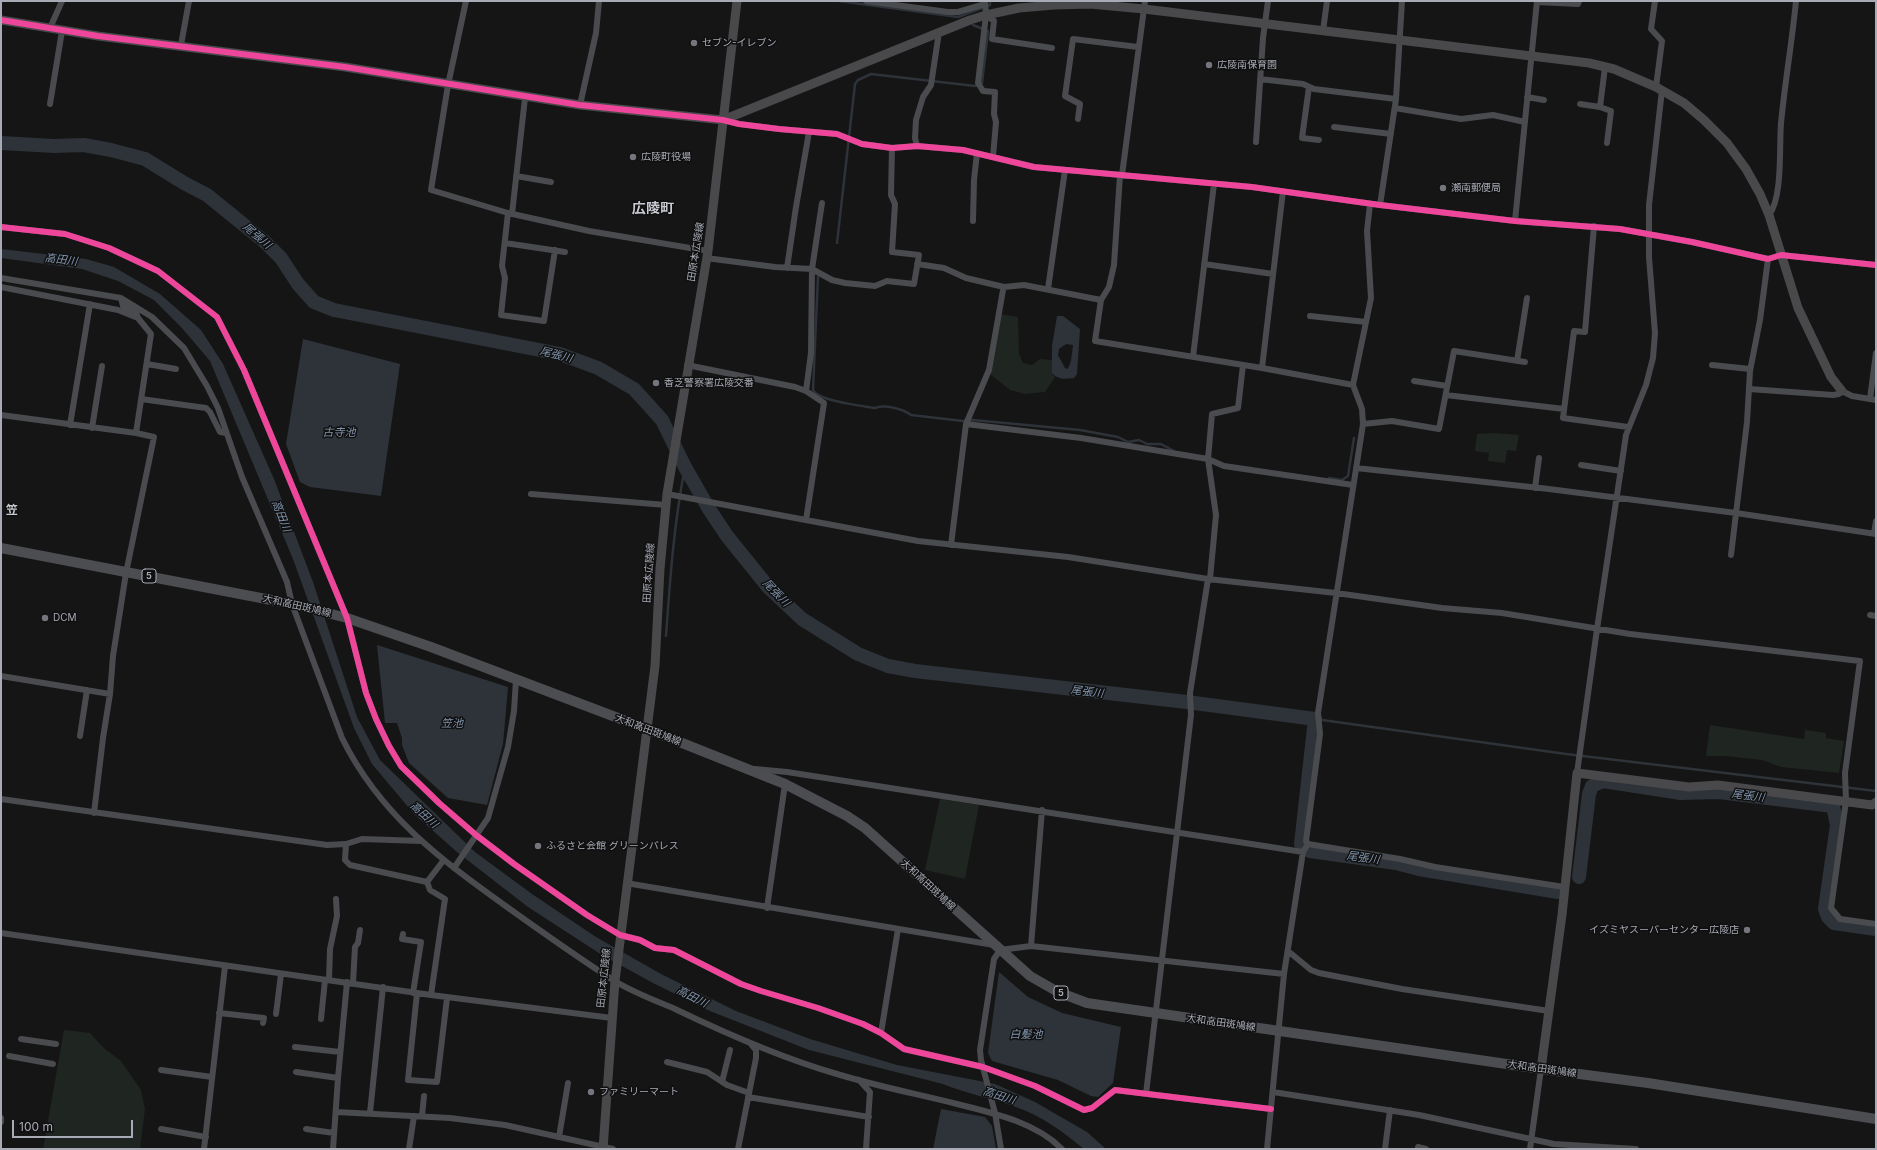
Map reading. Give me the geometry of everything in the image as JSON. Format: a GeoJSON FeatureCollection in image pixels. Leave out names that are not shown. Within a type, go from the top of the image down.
{"type":"FeatureCollection","features":[{"type":"Feature","properties":{"kind":"main road","name":"大和高田斑鳩線"},"geometry":{"type":"LineString","coordinates":[[1,548],[294,605],[344,617],[430,647],[647,729],[785,784],[847,816],[865,828],[1030,976],[1058,992],[1087,1003],[1155,1014],[1654,1084],[1876,1119]]}},
{"type":"Feature","properties":{"kind":"street"},"geometry":{"type":"LineString","coordinates":[[50,28],[62,1]]}},
{"type":"Feature","properties":{"kind":"street"},"geometry":{"type":"LineString","coordinates":[[180,45],[189,1]]}},
{"type":"Feature","properties":{"kind":"street"},"geometry":{"type":"LineString","coordinates":[[466,1],[448,85],[431,190],[510,213],[589,231],[707,255],[787,268],[812,269],[832,280],[844,283],[875,286],[887,281],[914,284],[919,255],[892,252],[895,204],[891,195],[892,148]]}},
{"type":"Feature","properties":{"kind":"street"},"geometry":{"type":"LineString","coordinates":[[580,105],[596,33],[599,1]]}},
{"type":"Feature","properties":{"kind":"street","name":"田原本広陵線"},"geometry":{"type":"LineString","coordinates":[[603,1148],[615,979],[626,883],[655,666],[660,568],[667,494],[687,365],[707,255],[737,1]]}},
{"type":"Feature","properties":{"kind":"street"},"geometry":{"type":"LineString","coordinates":[[866,1],[948,12],[985,8],[1018,8],[1054,5],[1144,5],[1265,24],[1532,55],[1606,66],[1636,77],[1659,89],[1694,111],[1727,143],[1746,168],[1760,194],[1769,216],[1798,308],[1831,377],[1842,391],[1852,396],[1873,399],[1876,353]]}},
{"type":"Feature","properties":{"kind":"street"},"geometry":{"type":"LineString","coordinates":[[1256,142],[1260,79],[1268,1]]}},
{"type":"Feature","properties":{"kind":"street"},"geometry":{"type":"LineString","coordinates":[[1323,31],[1327,1]]}},
{"type":"Feature","properties":{"kind":"street"},"geometry":{"type":"LineString","coordinates":[[1380,205],[1396,99],[1402,1]]}},
{"type":"Feature","properties":{"kind":"street"},"geometry":{"type":"LineString","coordinates":[[1515,221],[1537,1],[1578,4],[1579,1]]}},
{"type":"Feature","properties":{"kind":"street"},"geometry":{"type":"LineString","coordinates":[[1530,1149],[1562,915],[1580,748],[1616,498],[1628,427],[1650,371],[1654,343],[1649,257],[1649,191],[1662,41],[1651,29],[1655,1]]}},
{"type":"Feature","properties":{"kind":"street"},"geometry":{"type":"LineString","coordinates":[[1769,216],[1773,210],[1777,194],[1781,123],[1796,1]]}},
{"type":"Feature","properties":{"kind":"street"},"geometry":{"type":"LineString","coordinates":[[1144,5],[1121,175],[1114,265],[1109,287],[1101,300],[1094,341],[1262,368],[1353,385]]}},
{"type":"Feature","properties":{"kind":"street"},"geometry":{"type":"LineString","coordinates":[[723,120],[938,32],[985,8]]}},
{"type":"Feature","properties":{"kind":"street"},"geometry":{"type":"LineString","coordinates":[[985,8],[979,85],[983,91],[995,92],[994,114],[996,122],[993,157]]}},
{"type":"Feature","properties":{"kind":"street"},"geometry":{"type":"LineString","coordinates":[[985,8],[994,21],[992,39],[1052,48]]}},
{"type":"Feature","properties":{"kind":"street"},"geometry":{"type":"LineString","coordinates":[[1,20],[62,31],[180,45],[345,68],[525,98],[723,120],[739,124],[837,134],[862,144],[892,148],[917,146],[977,153],[1022,165],[1283,191],[1370,204],[1515,221],[1594,226],[1649,233],[1768,259],[1781,255],[1876,265]]}},
{"type":"Feature","properties":{"kind":"street"},"geometry":{"type":"LineString","coordinates":[[50,104],[62,31]]}},
{"type":"Feature","properties":{"kind":"street"},"geometry":{"type":"LineString","coordinates":[[917,146],[915,138],[916,120],[923,97],[931,82],[938,32]]}},
{"type":"Feature","properties":{"kind":"street"},"geometry":{"type":"LineString","coordinates":[[1078,119],[1080,104],[1065,96],[1073,39],[1138,47]]}},
{"type":"Feature","properties":{"kind":"street"},"geometry":{"type":"LineString","coordinates":[[1600,107],[1606,66]]}},
{"type":"Feature","properties":{"kind":"street"},"geometry":{"type":"LineString","coordinates":[[1260,79],[1303,84],[1314,89],[1396,99]]}},
{"type":"Feature","properties":{"kind":"street"},"geometry":{"type":"LineString","coordinates":[[1308,87],[1302,138],[1318,140]]}},
{"type":"Feature","properties":{"kind":"street"},"geometry":{"type":"LineString","coordinates":[[1527,97],[1544,100]]}},
{"type":"Feature","properties":{"kind":"street"},"geometry":{"type":"LineString","coordinates":[[525,98],[516,176],[502,266],[506,278],[501,315],[544,321],[555,250]]}},
{"type":"Feature","properties":{"kind":"street"},"geometry":{"type":"LineString","coordinates":[[1580,104],[1600,107],[1611,111],[1607,142]]}},
{"type":"Feature","properties":{"kind":"street"},"geometry":{"type":"LineString","coordinates":[[1395,108],[1461,119],[1493,115],[1525,122]]}},
{"type":"Feature","properties":{"kind":"street"},"geometry":{"type":"LineString","coordinates":[[1334,127],[1391,134]]}},
{"type":"Feature","properties":{"kind":"street"},"geometry":{"type":"LineString","coordinates":[[787,268],[809,132]]}},
{"type":"Feature","properties":{"kind":"street"},"geometry":{"type":"LineString","coordinates":[[973,221],[974,180],[977,153]]}},
{"type":"Feature","properties":{"kind":"street"},"geometry":{"type":"LineString","coordinates":[[1048,288],[1065,170]]}},
{"type":"Feature","properties":{"kind":"street"},"geometry":{"type":"LineString","coordinates":[[516,176],[551,182]]}},
{"type":"Feature","properties":{"kind":"street"},"geometry":{"type":"LineString","coordinates":[[1193,357],[1214,184]]}},
{"type":"Feature","properties":{"kind":"street"},"geometry":{"type":"LineString","coordinates":[[1262,368],[1283,191]]}},
{"type":"Feature","properties":{"kind":"street"},"geometry":{"type":"LineString","coordinates":[[806,391],[811,346],[812,269],[822,203]]}},
{"type":"Feature","properties":{"kind":"street"},"geometry":{"type":"LineString","coordinates":[[1267,1149],[1284,974],[1306,847],[1320,729],[1318,713],[1363,424],[1362,409],[1353,385],[1366,322],[1371,288],[1367,231],[1370,204]]}},
{"type":"Feature","properties":{"kind":"street"},"geometry":{"type":"LineString","coordinates":[[1594,226],[1585,332],[1574,331],[1563,418],[1628,427]]}},
{"type":"Feature","properties":{"kind":"street"},"geometry":{"type":"LineString","coordinates":[[1,227],[65,234],[109,248],[158,271],[217,317],[244,370],[344,617],[366,693],[389,746],[402,766],[475,836],[587,915],[620,937],[640,940],[655,948],[674,950],[741,984],[780,998],[818,1008],[881,1033],[904,1050],[984,1070],[1035,1086],[1084,1110],[1092,1108],[1115,1090],[1271,1109]]}},
{"type":"Feature","properties":{"kind":"street"},"geometry":{"type":"LineString","coordinates":[[505,243],[565,252]]}},
{"type":"Feature","properties":{"kind":"street"},"geometry":{"type":"LineString","coordinates":[[1731,555],[1750,369],[1760,320],[1768,259]]}},
{"type":"Feature","properties":{"kind":"street"},"geometry":{"type":"LineString","coordinates":[[917,264],[944,268],[966,278],[1004,287],[1024,285],[1048,288],[1101,300]]}},
{"type":"Feature","properties":{"kind":"street"},"geometry":{"type":"LineString","coordinates":[[1204,264],[1273,274]]}},
{"type":"Feature","properties":{"kind":"street"},"geometry":{"type":"LineString","coordinates":[[1,278],[121,298],[152,317],[184,348],[208,386],[287,582],[342,738],[352,759],[366,781],[421,841],[443,861],[615,979],[751,1044],[820,1069],[995,1113],[1034,1130],[1048,1138],[1062,1149]]}},
{"type":"Feature","properties":{"kind":"street"},"geometry":{"type":"LineString","coordinates":[[1,287],[118,310],[138,318]]}},
{"type":"Feature","properties":{"kind":"street"},"geometry":{"type":"LineString","coordinates":[[950,545],[966,424],[989,370],[1003,290]]}},
{"type":"Feature","properties":{"kind":"street"},"geometry":{"type":"LineString","coordinates":[[121,298],[123,306],[136,312],[138,318],[151,334],[136,433]]}},
{"type":"Feature","properties":{"kind":"street"},"geometry":{"type":"LineString","coordinates":[[1517,361],[1527,298]]}},
{"type":"Feature","properties":{"kind":"street"},"geometry":{"type":"LineString","coordinates":[[70,425],[90,304]]}},
{"type":"Feature","properties":{"kind":"street"},"geometry":{"type":"LineString","coordinates":[[1310,316],[1366,322]]}},
{"type":"Feature","properties":{"kind":"street"},"geometry":{"type":"LineString","coordinates":[[1363,424],[1392,421],[1439,428],[1454,351],[1525,362]]}},
{"type":"Feature","properties":{"kind":"street"},"geometry":{"type":"LineString","coordinates":[[147,364],[176,369]]}},
{"type":"Feature","properties":{"kind":"street"},"geometry":{"type":"LineString","coordinates":[[687,365],[806,391],[824,403],[806,520]]}},
{"type":"Feature","properties":{"kind":"street"},"geometry":{"type":"LineString","coordinates":[[1712,365],[1750,369]]}},
{"type":"Feature","properties":{"kind":"street"},"geometry":{"type":"LineString","coordinates":[[92,428],[102,366]]}},
{"type":"Feature","properties":{"kind":"street"},"geometry":{"type":"LineString","coordinates":[[1146,1094],[1191,710],[1190,697],[1209,579],[1216,515],[1208,459],[1212,414],[1238,408],[1243,366]]}},
{"type":"Feature","properties":{"kind":"street"},"geometry":{"type":"LineString","coordinates":[[1414,381],[1447,386]]}},
{"type":"Feature","properties":{"kind":"street"},"geometry":{"type":"LineString","coordinates":[[1749,389],[1833,395],[1839,394],[1842,391]]}},
{"type":"Feature","properties":{"kind":"street"},"geometry":{"type":"LineString","coordinates":[[1446,395],[1564,408]]}},
{"type":"Feature","properties":{"kind":"street"},"geometry":{"type":"LineString","coordinates":[[141,398],[206,408],[210,412],[220,432],[226,433]]}},
{"type":"Feature","properties":{"kind":"street"},"geometry":{"type":"LineString","coordinates":[[1,415],[136,433],[154,437],[126,573],[113,656],[110,694],[94,813]]}},
{"type":"Feature","properties":{"kind":"street"},"geometry":{"type":"LineString","coordinates":[[966,424],[1076,437],[1208,459],[1224,466],[1353,486]]}},
{"type":"Feature","properties":{"kind":"street"},"geometry":{"type":"LineString","coordinates":[[1535,488],[1539,458]]}},
{"type":"Feature","properties":{"kind":"street"},"geometry":{"type":"LineString","coordinates":[[1581,465],[1621,471]]}},
{"type":"Feature","properties":{"kind":"street"},"geometry":{"type":"LineString","coordinates":[[1356,468],[1616,498],[1875,534],[1876,521]]}},
{"type":"Feature","properties":{"kind":"street"},"geometry":{"type":"LineString","coordinates":[[531,494],[666,505]]}},
{"type":"Feature","properties":{"kind":"street"},"geometry":{"type":"LineString","coordinates":[[667,494],[918,541],[1068,557],[1209,579],[1336,593],[1442,608],[1502,613],[1597,629],[1860,661],[1845,779],[1846,799],[1831,908],[1840,919],[1876,924]]}},
{"type":"Feature","properties":{"kind":"street"},"geometry":{"type":"LineString","coordinates":[[1,676],[110,694]]}},
{"type":"Feature","properties":{"kind":"street"},"geometry":{"type":"LineString","coordinates":[[454,868],[488,818],[508,747],[514,711],[516,680]]}},
{"type":"Feature","properties":{"kind":"street"},"geometry":{"type":"LineString","coordinates":[[80,736],[87,690]]}},
{"type":"Feature","properties":{"kind":"street"},"geometry":{"type":"LineString","coordinates":[[743,768],[795,773],[1177,831],[1400,859],[1435,867],[1564,887]]}},
{"type":"Feature","properties":{"kind":"street"},"geometry":{"type":"LineString","coordinates":[[1577,773],[1689,787],[1718,785],[1846,799],[1872,805],[1876,802]]}},
{"type":"Feature","properties":{"kind":"street"},"geometry":{"type":"LineString","coordinates":[[767,908],[785,784]]}},
{"type":"Feature","properties":{"kind":"street"},"geometry":{"type":"LineString","coordinates":[[1,800],[319,844],[346,844],[362,839],[421,841]]}},
{"type":"Feature","properties":{"kind":"street"},"geometry":{"type":"LineString","coordinates":[[1031,946],[1042,810]]}},
{"type":"Feature","properties":{"kind":"street"},"geometry":{"type":"LineString","coordinates":[[346,844],[345,860],[350,865],[427,882]]}},
{"type":"Feature","properties":{"kind":"street"},"geometry":{"type":"LineString","coordinates":[[427,882],[443,861]]}},
{"type":"Feature","properties":{"kind":"street"},"geometry":{"type":"LineString","coordinates":[[427,882],[430,890],[445,899],[430,995]]}},
{"type":"Feature","properties":{"kind":"street"},"geometry":{"type":"LineString","coordinates":[[626,883],[898,929],[997,948],[1031,946],[1284,974]]}},
{"type":"Feature","properties":{"kind":"street"},"geometry":{"type":"LineString","coordinates":[[321,1019],[330,949],[337,916],[336,899]]}},
{"type":"Feature","properties":{"kind":"street"},"geometry":{"type":"LineString","coordinates":[[881,1033],[898,929]]}},
{"type":"Feature","properties":{"kind":"street"},"geometry":{"type":"LineString","coordinates":[[333,1149],[340,1052],[350,983],[360,930]]}},
{"type":"Feature","properties":{"kind":"street"},"geometry":{"type":"LineString","coordinates":[[1,933],[281,974],[383,987],[448,998],[612,1018]]}},
{"type":"Feature","properties":{"kind":"street"},"geometry":{"type":"LineString","coordinates":[[403,934],[402,939],[420,942],[408,1080],[437,1082],[448,998]]}},
{"type":"Feature","properties":{"kind":"street"},"geometry":{"type":"LineString","coordinates":[[997,948],[980,1050],[995,1113],[1001,1149]]}},
{"type":"Feature","properties":{"kind":"street"},"geometry":{"type":"LineString","coordinates":[[1288,951],[1311,970],[1319,973],[1402,989],[1549,1011]]}},
{"type":"Feature","properties":{"kind":"street"},"geometry":{"type":"LineString","coordinates":[[204,1149],[225,966]]}},
{"type":"Feature","properties":{"kind":"street"},"geometry":{"type":"LineString","coordinates":[[276,1014],[281,974]]}},
{"type":"Feature","properties":{"kind":"street"},"geometry":{"type":"LineString","coordinates":[[370,1113],[383,987]]}},
{"type":"Feature","properties":{"kind":"street"},"geometry":{"type":"LineString","coordinates":[[219,1013],[264,1018],[263,1023]]}},
{"type":"Feature","properties":{"kind":"street"},"geometry":{"type":"LineString","coordinates":[[21,1039],[56,1044]]}},
{"type":"Feature","properties":{"kind":"street"},"geometry":{"type":"LineString","coordinates":[[738,1149],[756,1058],[756,1050],[751,1044]]}},
{"type":"Feature","properties":{"kind":"street"},"geometry":{"type":"LineString","coordinates":[[295,1047],[340,1052]]}},
{"type":"Feature","properties":{"kind":"street"},"geometry":{"type":"LineString","coordinates":[[722,1082],[730,1050]]}},
{"type":"Feature","properties":{"kind":"street"},"geometry":{"type":"LineString","coordinates":[[10,1056],[53,1064]]}},
{"type":"Feature","properties":{"kind":"street"},"geometry":{"type":"LineString","coordinates":[[667,1062],[707,1072],[722,1082],[749,1095],[869,1117]]}},
{"type":"Feature","properties":{"kind":"street"},"geometry":{"type":"LineString","coordinates":[[160,1070],[212,1077]]}},
{"type":"Feature","properties":{"kind":"street"},"geometry":{"type":"LineString","coordinates":[[296,1072],[338,1078]]}},
{"type":"Feature","properties":{"kind":"street"},"geometry":{"type":"LineString","coordinates":[[859,1080],[870,1092],[866,1149]]}},
{"type":"Feature","properties":{"kind":"street"},"geometry":{"type":"LineString","coordinates":[[559,1136],[568,1083]]}},
{"type":"Feature","properties":{"kind":"street"},"geometry":{"type":"LineString","coordinates":[[1272,1092],[1390,1110],[1532,1140],[1568,1146],[1624,1147],[1636,1149]]}},
{"type":"Feature","properties":{"kind":"street"},"geometry":{"type":"LineString","coordinates":[[422,1116],[424,1096]]}},
{"type":"Feature","properties":{"kind":"street"},"geometry":{"type":"LineString","coordinates":[[1384,1149],[1390,1110]]}},
{"type":"Feature","properties":{"kind":"street"},"geometry":{"type":"LineString","coordinates":[[336,1112],[422,1116],[506,1125],[559,1136],[603,1148],[613,1149]]}},
{"type":"Feature","properties":{"kind":"street"},"geometry":{"type":"LineString","coordinates":[[409,1149],[414,1116]]}},
{"type":"Feature","properties":{"kind":"street"},"geometry":{"type":"LineString","coordinates":[[1,1122],[2,1118]]}},
{"type":"Feature","properties":{"kind":"street"},"geometry":{"type":"LineString","coordinates":[[161,1129],[206,1137]]}},
{"type":"Feature","properties":{"kind":"street"},"geometry":{"type":"LineString","coordinates":[[306,1129],[334,1133]]}},
{"type":"Feature","properties":{"kind":"street"},"geometry":{"type":"LineString","coordinates":[[1418,1147],[1426,1149]]}},
{"type":"Feature","properties":{"kind":"shaded area"},"geometry":{"type":"Polygon","coordinates":[[[1000,314],[1018,317],[1019,354],[1023,363],[1032,365],[1040,359],[1052,360],[1052,373],[1055,377],[1045,392],[1025,394],[1010,390],[990,374],[1000,314]]]}},
{"type":"Feature","properties":{"kind":"shaded area"},"geometry":{"type":"Polygon","coordinates":[[[1495,433],[1519,435],[1516,451],[1507,450],[1505,463],[1488,461],[1489,453],[1475,451],[1477,434],[1495,433]]]}},
{"type":"Feature","properties":{"kind":"shaded area"},"geometry":{"type":"Polygon","coordinates":[[[1710,725],[1804,739],[1805,730],[1826,733],[1826,738],[1844,741],[1839,773],[1781,767],[1762,760],[1724,756],[1706,756],[1710,725]]]}},
{"type":"Feature","properties":{"kind":"shaded area"},"geometry":{"type":"Polygon","coordinates":[[[940,799],[979,805],[965,879],[925,870],[940,799]]]}},
{"type":"Feature","properties":{"kind":"shaded area"},"geometry":{"type":"Polygon","coordinates":[[[64,1030],[90,1033],[105,1049],[121,1061],[141,1090],[145,1109],[140,1149],[43,1149],[64,1030]]]}},
{"type":"Feature","properties":{"kind":"water","name":"高田川"},"geometry":{"type":"Polygon","coordinates":[[[1,249],[86,259],[114,267],[160,294],[201,330],[223,364],[274,479],[313,582],[357,717],[380,760],[475,852],[532,894],[596,937],[661,974],[736,1011],[810,1039],[897,1065],[995,1084],[1035,1102],[1087,1132],[1106,1149],[1084,1149],[1035,1115],[1007,1104],[961,1091],[943,1084],[809,1050],[710,1011],[653,983],[602,955],[528,907],[457,852],[414,814],[372,764],[354,728],[293,559],[210,361],[181,327],[154,300],[118,281],[82,269],[1,258],[1,249]]]}},
{"type":"Feature","properties":{"kind":"water"},"geometry":{"type":"Polygon","coordinates":[[[1057,316],[1063,316],[1080,329],[1077,374],[1074,378],[1059,378],[1052,373],[1052,346],[1057,316]],[[1066,344],[1059,349],[1058,355],[1065,368],[1068,369],[1071,361],[1073,345],[1066,344]]]}},
{"type":"Feature","properties":{"kind":"water","name":"古寺池"},"geometry":{"type":"Polygon","coordinates":[[[303,339],[400,364],[381,496],[310,487],[300,482],[286,444],[303,339]]]}},
{"type":"Feature","properties":{"kind":"water","name":"笠池"},"geometry":{"type":"Polygon","coordinates":[[[377,645],[508,687],[503,744],[487,805],[448,798],[409,763],[402,745],[402,738],[397,723],[385,723],[377,645]]]}},
{"type":"Feature","properties":{"kind":"water","name":"白髪池"},"geometry":{"type":"Polygon","coordinates":[[[999,972],[1028,997],[1062,1013],[1121,1027],[1113,1083],[1098,1097],[1091,1096],[1058,1080],[992,1061],[988,1053],[999,972]]]}},
{"type":"Feature","properties":{"kind":"water"},"geometry":{"type":"Polygon","coordinates":[[[941,1109],[985,1117],[992,1126],[996,1149],[933,1149],[941,1109]]]}},
{"type":"Feature","properties":{"kind":"waterway"},"geometry":{"type":"LineString","coordinates":[[839,1],[958,17],[990,5],[990,1]]}},
{"type":"Feature","properties":{"kind":"waterway"},"geometry":{"type":"LineString","coordinates":[[837,243],[855,84],[858,80],[871,74],[975,86],[982,83],[988,31],[973,25]]}},
{"type":"Feature","properties":{"kind":"waterway","name":"尾張川"},"geometry":{"type":"LineString","coordinates":[[1,143],[54,146],[84,145],[145,159],[207,195],[265,242],[281,258],[298,284],[314,302],[334,310],[560,354],[598,368],[634,389],[662,420],[685,467],[709,509],[727,536],[769,588],[802,619],[858,654],[888,666],[915,671],[1187,702],[1315,719],[1301,844],[1310,851],[1396,863],[1419,869],[1558,892]]}},
{"type":"Feature","properties":{"kind":"waterway"},"geometry":{"type":"LineString","coordinates":[[818,277],[813,390],[823,397],[861,406],[894,408],[911,415],[963,421],[973,420],[1080,430],[1118,437],[1128,442],[1139,440],[1147,444],[1161,444],[1174,451]]}},
{"type":"Feature","properties":{"kind":"waterway"},"geometry":{"type":"LineString","coordinates":[[1329,478],[1342,480],[1348,476],[1354,438]]}},
{"type":"Feature","properties":{"kind":"waterway"},"geometry":{"type":"LineString","coordinates":[[666,636],[675,530],[685,467]]}},
{"type":"Feature","properties":{"kind":"waterway"},"geometry":{"type":"LineString","coordinates":[[1315,719],[1566,754],[1876,791]]}},
{"type":"Feature","properties":{"kind":"waterway","name":"尾張川"},"geometry":{"type":"LineString","coordinates":[[1579,877],[1589,794],[1592,786],[1603,781],[1681,793],[1719,792],[1833,806],[1837,825],[1825,909],[1828,917],[1834,923],[1876,929]]}},
{"type":"Feature","properties":{"kind":"cycle path"},"geometry":{"type":"LineString","coordinates":[[1,20],[98,36],[345,67],[580,105],[723,120],[739,124],[779,129],[837,134],[862,144],[892,148],[917,146],[963,150],[1034,167],[1252,187],[1380,205],[1515,221],[1620,229],[1692,242],[1768,259],[1781,255],[1876,265]]}},
{"type":"Feature","properties":{"kind":"cycle path"},"geometry":{"type":"LineString","coordinates":[[1,227],[65,234],[109,248],[158,271],[217,317],[244,370],[347,618],[366,693],[376,719],[389,746],[401,766],[439,803],[476,835],[514,864],[587,915],[620,935],[640,940],[655,948],[674,950],[741,984],[863,1024],[881,1033],[904,1049],[983,1067],[1035,1086],[1084,1110],[1092,1108],[1115,1090],[1271,1109]]}},
{"type":"Feature","properties":{"kind":"place","name":"セブン-イレブン"},"geometry":{"type":"Point","coordinates":[694,43]}},
{"type":"Feature","properties":{"kind":"place","name":"広陵南保育園"},"geometry":{"type":"Point","coordinates":[1209,65]}},
{"type":"Feature","properties":{"kind":"place","name":"広陵町役場"},"geometry":{"type":"Point","coordinates":[633,157]}},
{"type":"Feature","properties":{"kind":"place","name":"瀬南郵便局"},"geometry":{"type":"Point","coordinates":[1443,188]}},
{"type":"Feature","properties":{"kind":"place","name":"香芝警察署広陵交番"},"geometry":{"type":"Point","coordinates":[656,383]}},
{"type":"Feature","properties":{"kind":"place","name":"DCM"},"geometry":{"type":"Point","coordinates":[45,618]}},
{"type":"Feature","properties":{"kind":"place","name":"ふるさと会館 グリーンパレス"},"geometry":{"type":"Point","coordinates":[538,846]}},
{"type":"Feature","properties":{"kind":"place","name":"イズミヤスーパーセンター広陵店"},"geometry":{"type":"Point","coordinates":[1747,930]}},
{"type":"Feature","properties":{"kind":"place","name":"ファミリーマート"},"geometry":{"type":"Point","coordinates":[591,1092]}},
{"type":"Feature","properties":{"kind":"district","name":"広陵町"},"geometry":{"type":"Point","coordinates":[653,209]}},
{"type":"Feature","properties":{"kind":"district","name":"笠"},"geometry":{"type":"Point","coordinates":[12,510]}}]}
